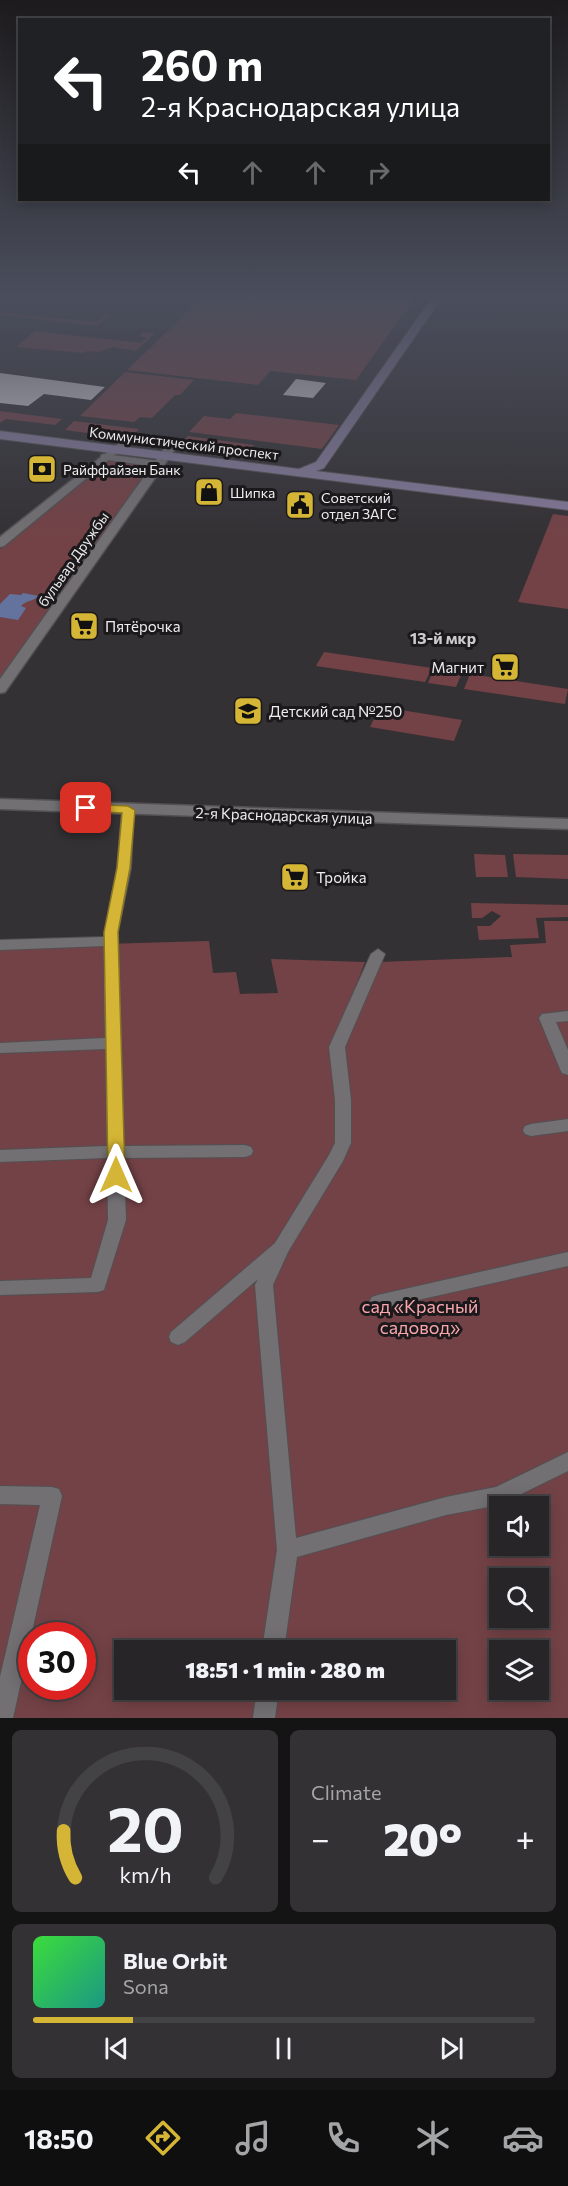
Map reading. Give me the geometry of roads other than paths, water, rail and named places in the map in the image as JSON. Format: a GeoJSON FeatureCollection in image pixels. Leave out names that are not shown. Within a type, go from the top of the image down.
{"type":"FeatureCollection","features":[{"type":"Feature","properties":{"kind":"main road"},"geometry":{"type":"LineString","coordinates":[[302,472],[320,465],[380,379]]}},
{"type":"Feature","properties":{"kind":"main road","name":"Коммунистический проспект"},"geometry":{"type":"LineString","coordinates":[[0,433],[164,456],[568,506]]}},
{"type":"Feature","properties":{"kind":"main road","name":"Коммунистический проспект"},"geometry":{"type":"LineString","coordinates":[[164,456],[320,465]]}},
{"type":"Feature","properties":{"kind":"main road"},"geometry":{"type":"LineString","coordinates":[[320,465],[329,475]]}},
{"type":"Feature","properties":{"kind":"street"},"geometry":{"type":"LineString","coordinates":[[0,543],[114,449]]}},
{"type":"Feature","properties":{"kind":"street","name":"бульвар Дружбы"},"geometry":{"type":"LineString","coordinates":[[0,688],[164,456]]}},
{"type":"Feature","properties":{"kind":"street","name":"2-я Краснодарская улица"},"geometry":{"type":"LineString","coordinates":[[0,804],[568,824]]}},
{"type":"Feature","properties":{"kind":"street"},"geometry":{"type":"LineString","coordinates":[[0,1288],[98,1285],[117,1220],[111,941],[124,868],[128,810]]}},
{"type":"Feature","properties":{"kind":"street"},"geometry":{"type":"LineString","coordinates":[[0,945],[111,941]]}},
{"type":"Feature","properties":{"kind":"street"},"geometry":{"type":"LineString","coordinates":[[274,1640],[286,1550],[264,1285],[281,1248],[343,1143],[343,1100],[337,1047],[378,954]]}},
{"type":"Feature","properties":{"kind":"street"},"geometry":{"type":"LineString","coordinates":[[568,1016],[547,1018],[568,1069]]}},
{"type":"Feature","properties":{"kind":"street"},"geometry":{"type":"LineString","coordinates":[[0,1047],[114,1043]]}},
{"type":"Feature","properties":{"kind":"street"},"geometry":{"type":"LineString","coordinates":[[531,1130],[568,1125]]}},
{"type":"Feature","properties":{"kind":"street"},"geometry":{"type":"LineString","coordinates":[[0,1156],[245,1151]]}},
{"type":"Feature","properties":{"kind":"street"},"geometry":{"type":"LineString","coordinates":[[178,1337],[281,1248]]}},
{"type":"Feature","properties":{"kind":"street"},"geometry":{"type":"LineString","coordinates":[[378,1302],[568,1258]]}},
{"type":"Feature","properties":{"kind":"street"},"geometry":{"type":"LineString","coordinates":[[286,1550],[446,1506],[499,1496],[568,1461]]}},
{"type":"Feature","properties":{"kind":"street"},"geometry":{"type":"LineString","coordinates":[[0,1495],[52,1496],[2,1718]]}},
{"type":"Feature","properties":{"kind":"street"},"geometry":{"type":"LineString","coordinates":[[264,1718],[266,1700]]}},
{"type":"Feature","properties":{"kind":"water"},"geometry":{"type":"Polygon","coordinates":[[[23,593],[39,596],[21,606],[26,608],[18,620],[0,617],[0,604],[10,594],[21,595],[23,593]]]}},
{"type":"Feature","properties":{"kind":"place","name":"Райффайзен Банк"},"geometry":{"type":"Point","coordinates":[42,469]}},
{"type":"Feature","properties":{"kind":"place","name":"Шипка"},"geometry":{"type":"Point","coordinates":[209,492]}},
{"type":"Feature","properties":{"kind":"place","name":"Советский отдел ЗАГС"},"geometry":{"type":"Point","coordinates":[300,505]}},
{"type":"Feature","properties":{"kind":"place","name":"Пятёрочка"},"geometry":{"type":"Point","coordinates":[84,626]}},
{"type":"Feature","properties":{"kind":"place","name":"Магнит"},"geometry":{"type":"Point","coordinates":[505,667]}},
{"type":"Feature","properties":{"kind":"place","name":"Детский сад №250"},"geometry":{"type":"Point","coordinates":[248,711]}},
{"type":"Feature","properties":{"kind":"place","name":"Тройка"},"geometry":{"type":"Point","coordinates":[295,877]}},
{"type":"Feature","properties":{"kind":"district","name":"13-й мкр"},"geometry":{"type":"Point","coordinates":[443,637]}},
{"type":"Feature","properties":{"kind":"park label","name":"сад «Красный садовод»"},"geometry":{"type":"Point","coordinates":[420,1316]}}]}
